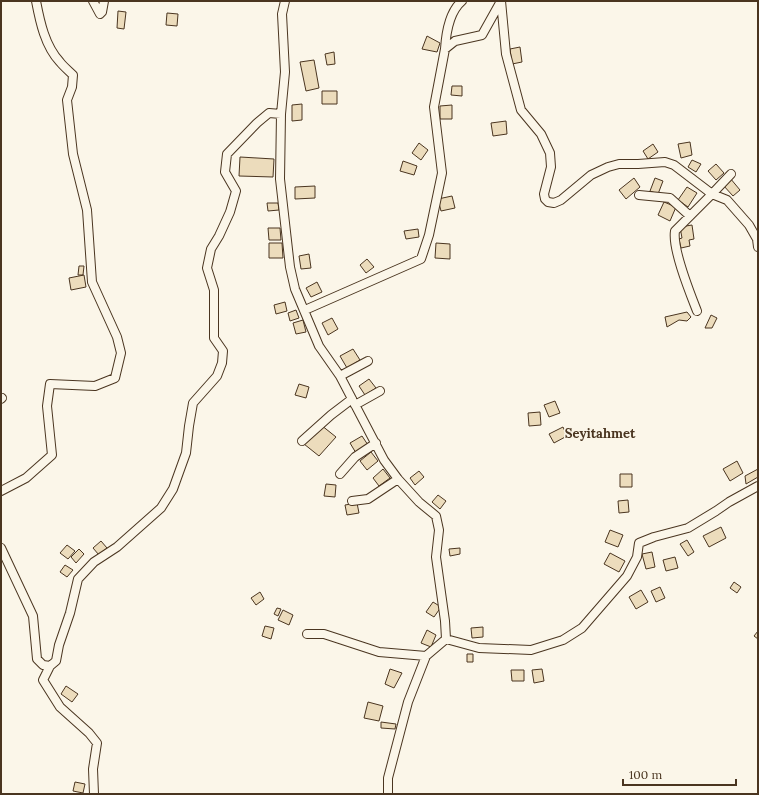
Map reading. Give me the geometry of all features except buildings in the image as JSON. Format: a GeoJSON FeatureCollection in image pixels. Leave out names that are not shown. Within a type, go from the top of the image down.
{"type":"FeatureCollection","features":[{"type":"Feature","properties":{"kind":"street"},"geometry":{"type":"LineString","coordinates":[[1,491],[26,478],[52,455],[48,406],[50,384],[95,386],[115,378],[121,353],[117,337],[92,282],[87,210],[73,154],[70,133],[67,100],[72,87],[73,75],[59,61],[49,45],[39,17],[36,1]]}},
{"type":"Feature","properties":{"kind":"street"},"geometry":{"type":"LineString","coordinates":[[92,1],[100,14],[102,12],[104,1]]}},
{"type":"Feature","properties":{"kind":"street"},"geometry":{"type":"LineString","coordinates":[[285,1],[282,14],[285,72],[281,114],[280,179],[290,267],[295,289],[319,346],[340,376],[384,460],[398,479],[419,502],[436,516],[439,530],[436,557],[446,639]]}},
{"type":"Feature","properties":{"kind":"street"},"geometry":{"type":"LineString","coordinates":[[305,310],[421,259],[429,235],[442,173],[434,107],[447,31],[456,6],[462,1]]}},
{"type":"Feature","properties":{"kind":"street"},"geometry":{"type":"LineString","coordinates":[[445,49],[455,41],[482,35],[501,1]]}},
{"type":"Feature","properties":{"kind":"street"},"geometry":{"type":"LineString","coordinates":[[501,1],[506,54],[521,110],[541,134],[550,153],[551,167],[544,194],[545,200],[554,203],[561,200],[591,175],[608,167],[619,164],[664,162],[674,165],[712,194],[727,200],[749,225],[757,239],[758,247]]}},
{"type":"Feature","properties":{"kind":"street"},"geometry":{"type":"LineString","coordinates":[[94,794],[93,769],[97,743],[90,733],[60,707],[43,680],[50,666],[56,661],[59,645],[70,613],[78,579],[94,562],[116,547],[161,508],[173,489],[186,453],[193,404],[217,376],[222,363],[223,351],[214,338],[214,290],[207,268],[211,249],[230,212],[236,192],[225,172],[227,154],[268,113],[281,114]]}},
{"type":"Feature","properties":{"kind":"street"},"geometry":{"type":"LineString","coordinates":[[697,312],[674,238],[675,231],[731,174]]}},
{"type":"Feature","properties":{"kind":"street"},"geometry":{"type":"LineString","coordinates":[[639,195],[670,198],[690,216]]}},
{"type":"Feature","properties":{"kind":"street"},"geometry":{"type":"LineString","coordinates":[[340,376],[368,360]]}},
{"type":"Feature","properties":{"kind":"street"},"geometry":{"type":"LineString","coordinates":[[302,441],[331,414],[353,402],[380,392]]}},
{"type":"Feature","properties":{"kind":"street"},"geometry":{"type":"LineString","coordinates":[[340,474],[355,457],[376,443]]}},
{"type":"Feature","properties":{"kind":"street"},"geometry":{"type":"LineString","coordinates":[[352,501],[368,499],[398,479]]}},
{"type":"Feature","properties":{"kind":"street"},"geometry":{"type":"LineString","coordinates":[[446,639],[479,648],[531,650],[563,640],[582,628],[627,576],[637,557],[639,543],[654,537],[688,528],[729,502],[758,486]]}},
{"type":"Feature","properties":{"kind":"street"},"geometry":{"type":"LineString","coordinates":[[1,548],[33,616],[37,659],[43,665],[50,666]]}},
{"type":"Feature","properties":{"kind":"street"},"geometry":{"type":"LineString","coordinates":[[307,634],[324,634],[378,652],[426,656]]}},
{"type":"Feature","properties":{"kind":"street"},"geometry":{"type":"LineString","coordinates":[[388,794],[388,778],[408,702],[426,656],[446,639]]}},
{"type":"Feature","properties":{"kind":"district","name":"Seyitahmet"},"geometry":{"type":"Point","coordinates":[600,433]}}]}
